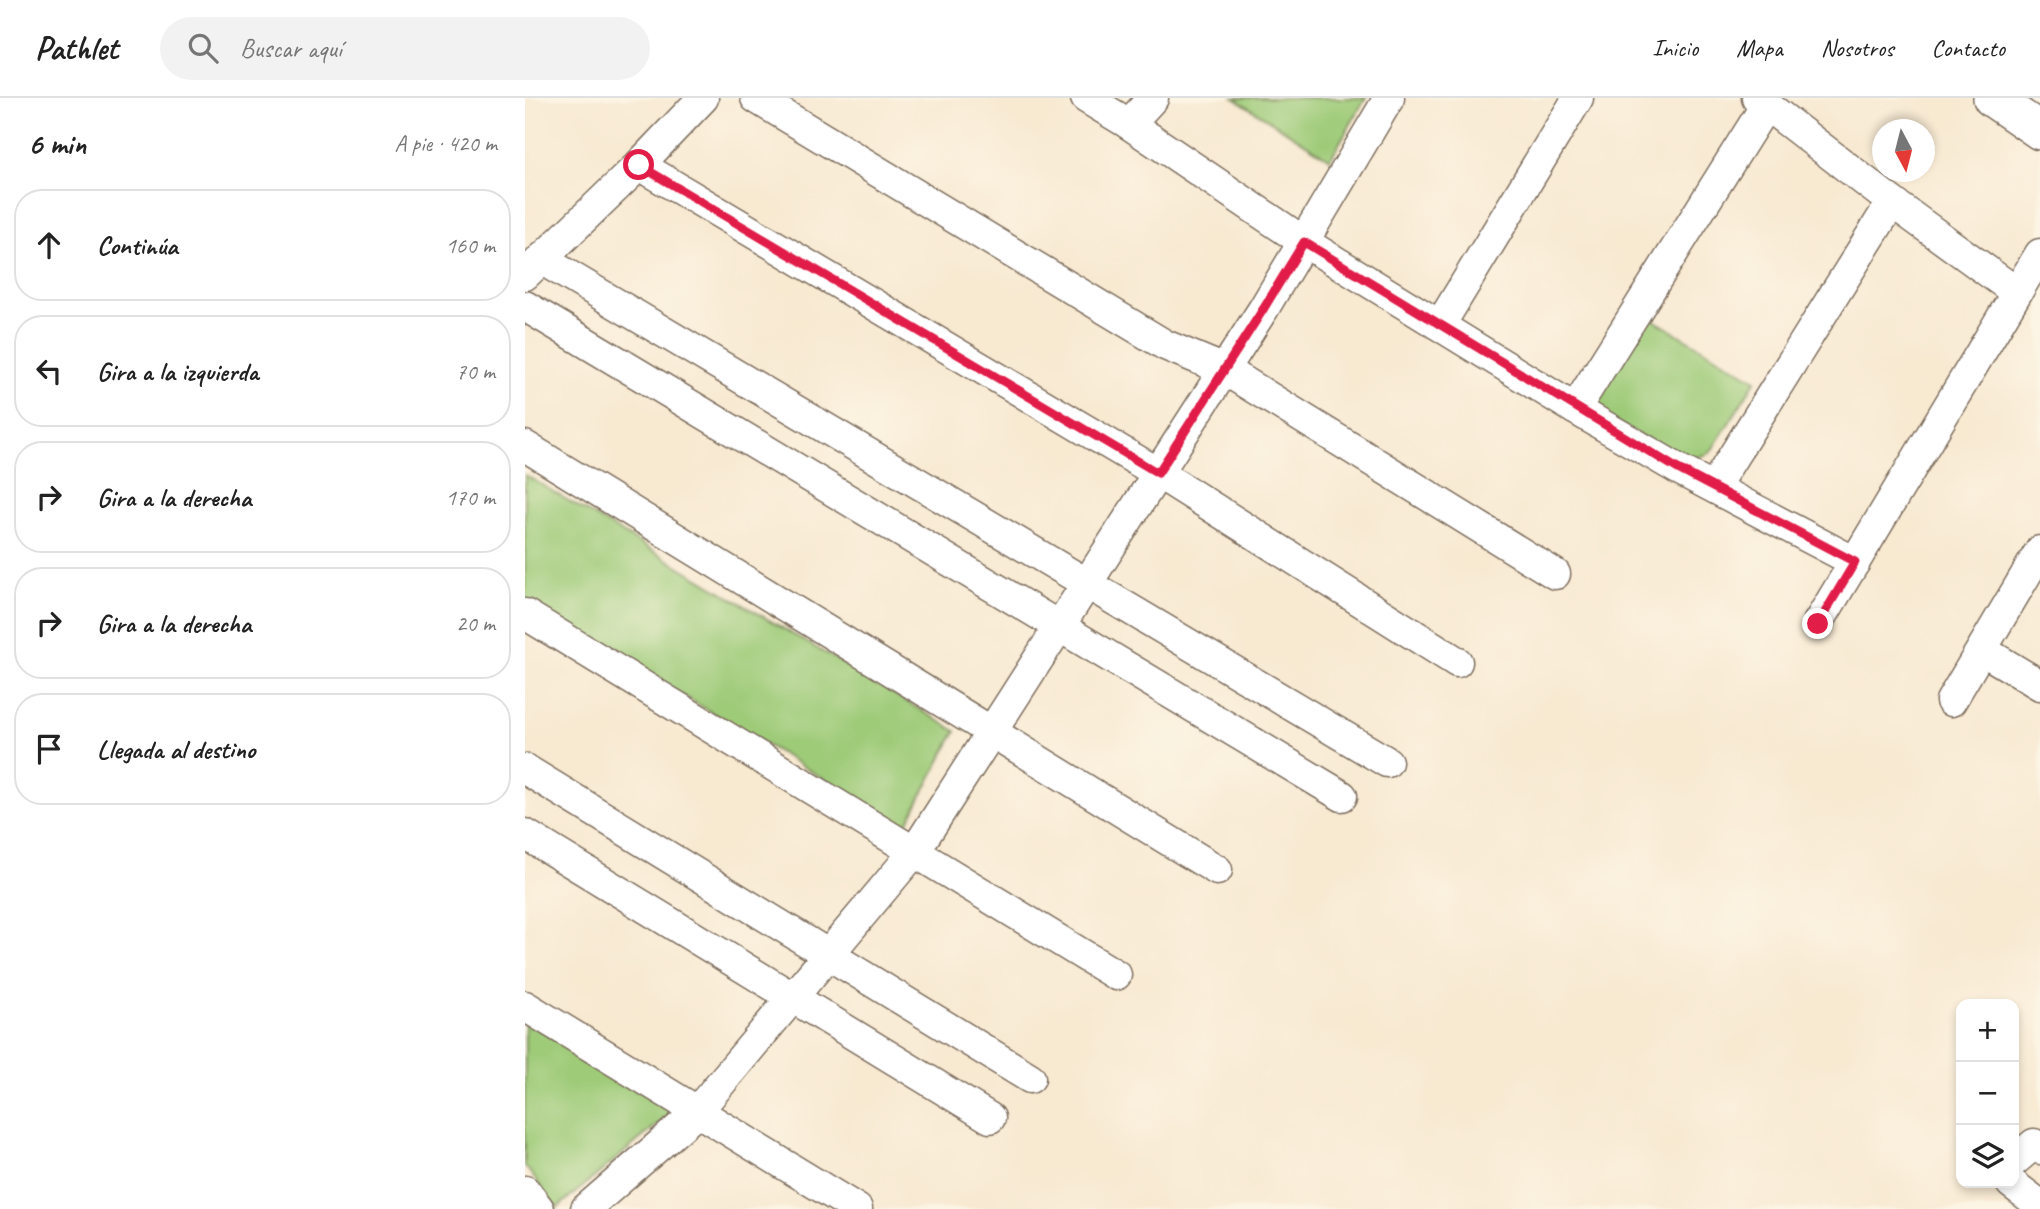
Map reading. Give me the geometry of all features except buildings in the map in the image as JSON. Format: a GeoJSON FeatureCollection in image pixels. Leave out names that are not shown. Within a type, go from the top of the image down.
{"type":"FeatureCollection","features":[{"type":"Feature","properties":{"kind":"street"},"geometry":{"type":"LineString","coordinates":[[703,98],[639,165],[533,267],[1087,583],[1387,762]]}},
{"type":"Feature","properties":{"kind":"street"},"geometry":{"type":"LineString","coordinates":[[756,98],[1165,345],[1224,370],[1555,574]]}},
{"type":"Feature","properties":{"kind":"street"},"geometry":{"type":"LineString","coordinates":[[1087,98],[1304,242],[1575,408],[1678,469],[1855,562]]}},
{"type":"Feature","properties":{"kind":"street"},"geometry":{"type":"LineString","coordinates":[[1129,124],[1153,98]]}},
{"type":"Feature","properties":{"kind":"street"},"geometry":{"type":"LineString","coordinates":[[586,1209],[698,1111],[915,852],[1224,370],[1389,98]]}},
{"type":"Feature","properties":{"kind":"street"},"geometry":{"type":"LineString","coordinates":[[1440,325],[1578,98]]}},
{"type":"Feature","properties":{"kind":"street"},"geometry":{"type":"LineString","coordinates":[[1992,98],[2040,131]]}},
{"type":"Feature","properties":{"kind":"street"},"geometry":{"type":"LineString","coordinates":[[1575,408],[1761,101],[1892,202],[2016,292]]}},
{"type":"Feature","properties":{"kind":"street"},"geometry":{"type":"LineString","coordinates":[[639,165],[1158,473],[1457,662]]}},
{"type":"Feature","properties":{"kind":"street"},"geometry":{"type":"LineString","coordinates":[[1714,487],[1892,202]]}},
{"type":"Feature","properties":{"kind":"street"},"geometry":{"type":"LineString","coordinates":[[1818,624],[2040,254]]}},
{"type":"Feature","properties":{"kind":"street"},"geometry":{"type":"LineString","coordinates":[[525,306],[1342,796]]}},
{"type":"Feature","properties":{"kind":"street"},"geometry":{"type":"LineString","coordinates":[[525,446],[1217,870]]}},
{"type":"Feature","properties":{"kind":"street"},"geometry":{"type":"LineString","coordinates":[[1951,701],[2040,551]]}},
{"type":"Feature","properties":{"kind":"street"},"geometry":{"type":"LineString","coordinates":[[525,614],[1116,975]]}},
{"type":"Feature","properties":{"kind":"street"},"geometry":{"type":"LineString","coordinates":[[1982,650],[2040,685]]}},
{"type":"Feature","properties":{"kind":"street"},"geometry":{"type":"LineString","coordinates":[[525,769],[1030,1078]]}},
{"type":"Feature","properties":{"kind":"street"},"geometry":{"type":"LineString","coordinates":[[525,834],[990,1118]]}},
{"type":"Feature","properties":{"kind":"street"},"geometry":{"type":"LineString","coordinates":[[525,1006],[857,1209]]}},
{"type":"Feature","properties":{"kind":"street"},"geometry":{"type":"LineString","coordinates":[[2019,1157],[2034,1144],[2040,1149]]}},
{"type":"Feature","properties":{"kind":"street"},"geometry":{"type":"LineString","coordinates":[[2018,1188],[2040,1205]]}},
{"type":"Feature","properties":{"kind":"street"},"geometry":{"type":"LineString","coordinates":[[525,1191],[539,1209]]}},
{"type":"Feature","properties":{"kind":"green space"},"geometry":{"type":"Polygon","coordinates":[[[1234,98],[1366,98],[1330,159],[1234,98]]]}},
{"type":"Feature","properties":{"kind":"green space"},"geometry":{"type":"Polygon","coordinates":[[[1647,316],[1756,380],[1710,453],[1686,461],[1592,409],[1647,316]]]}},
{"type":"Feature","properties":{"kind":"green space"},"geometry":{"type":"Polygon","coordinates":[[[525,475],[956,731],[905,827],[525,602],[525,475]]]}},
{"type":"Feature","properties":{"kind":"green space"},"geometry":{"type":"Polygon","coordinates":[[[525,1020],[674,1111],[557,1208],[525,1166],[525,1020]]]}},
{"type":"Feature","properties":{"kind":"route"},"geometry":{"type":"LineString","coordinates":[[639,165],[1158,473],[1304,242],[1678,469],[1855,562],[1818,624]]}}]}
